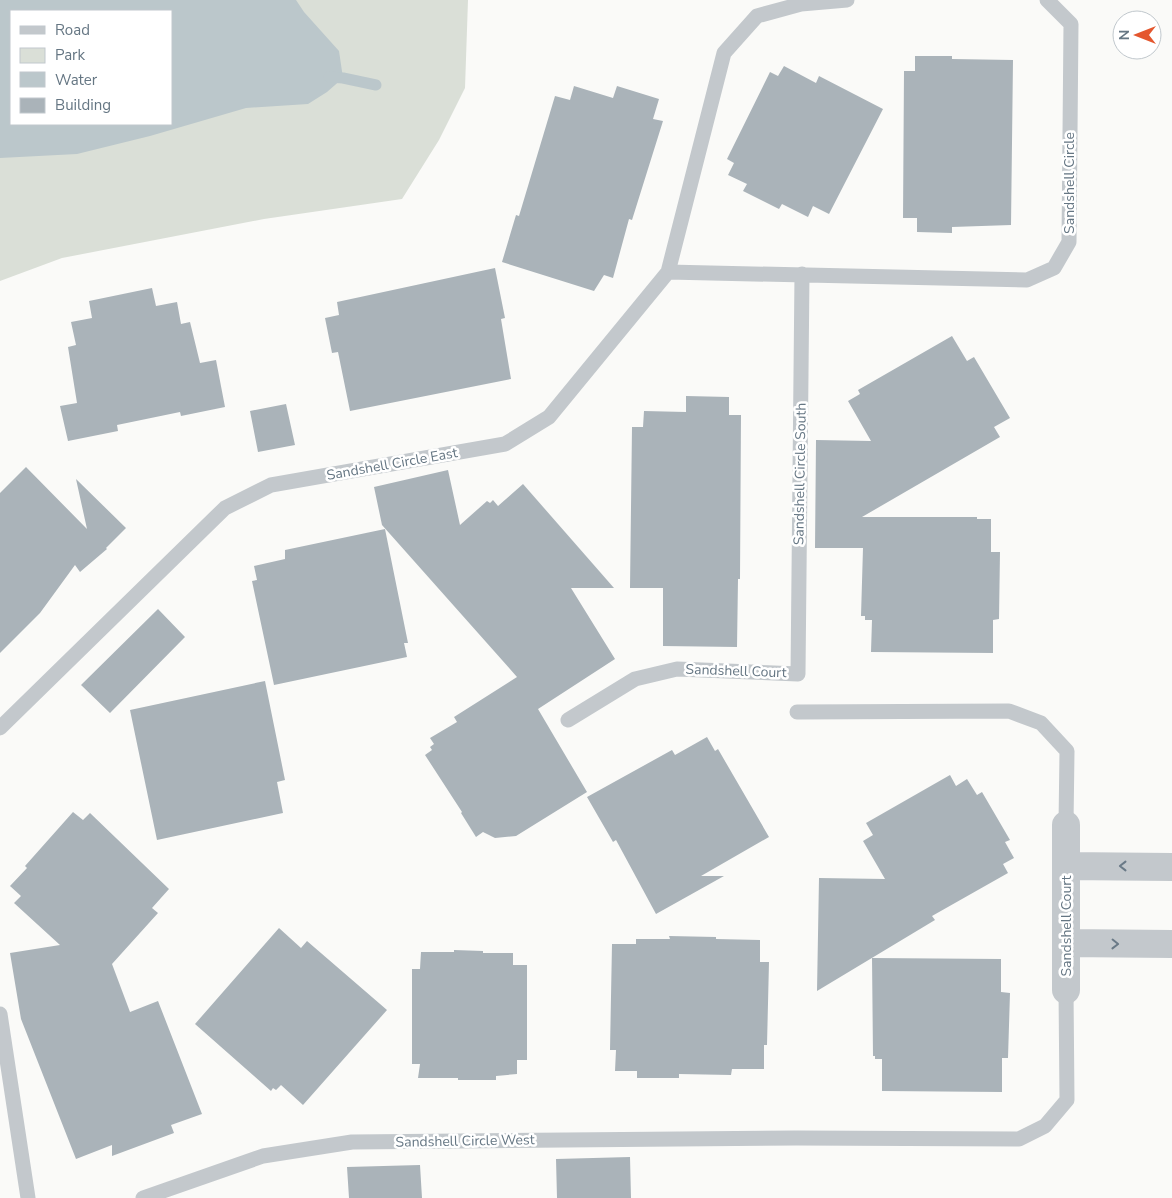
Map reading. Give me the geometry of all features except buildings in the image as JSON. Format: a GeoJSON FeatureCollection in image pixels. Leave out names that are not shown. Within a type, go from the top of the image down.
{"type":"FeatureCollection","features":[{"type":"Feature","properties":{"kind":"street","name":"Sandshell Court"},"geometry":{"type":"LineString","coordinates":[[1066,825],[1066,990]]}},
{"type":"Feature","properties":{"kind":"street"},"geometry":{"type":"LineString","coordinates":[[1066,866],[1172,867]]}},
{"type":"Feature","properties":{"kind":"street"},"geometry":{"type":"LineString","coordinates":[[1066,943],[1172,944]]}},
{"type":"Feature","properties":{"kind":"lane"},"geometry":{"type":"LineString","coordinates":[[802,274],[668,272],[724,53],[757,16],[801,4],[848,0]]}},
{"type":"Feature","properties":{"kind":"lane","name":"Sandshell Circle"},"geometry":{"type":"LineString","coordinates":[[802,274],[1027,280],[1054,268],[1069,242],[1071,24],[1047,0]]}},
{"type":"Feature","properties":{"kind":"lane","name":"Sandshell Circle East"},"geometry":{"type":"LineString","coordinates":[[0,728],[225,508],[271,485],[505,444],[549,417],[668,272]]}},
{"type":"Feature","properties":{"kind":"lane","name":"Sandshell Circle South"},"geometry":{"type":"LineString","coordinates":[[798,674],[802,274]]}},
{"type":"Feature","properties":{"kind":"lane","name":"Sandshell Court"},"geometry":{"type":"LineString","coordinates":[[568,720],[635,679],[677,669],[798,674]]}},
{"type":"Feature","properties":{"kind":"lane","name":"Sandshell Court"},"geometry":{"type":"LineString","coordinates":[[797,712],[1009,711],[1041,723],[1067,751],[1066,825]]}},
{"type":"Feature","properties":{"kind":"lane","name":"Sandshell Court"},"geometry":{"type":"LineString","coordinates":[[796,1138],[1019,1140],[1045,1126],[1067,1100],[1066,990]]}},
{"type":"Feature","properties":{"kind":"lane"},"geometry":{"type":"LineString","coordinates":[[0,1014],[28,1198]]}},
{"type":"Feature","properties":{"kind":"lane","name":"Sandshell Circle West"},"geometry":{"type":"LineString","coordinates":[[143,1198],[263,1156],[352,1142],[796,1138]]}},
{"type":"Feature","properties":{"kind":"green space"},"geometry":{"type":"Polygon","coordinates":[[[0,0],[468,0],[465,88],[439,140],[402,199],[264,219],[62,258],[0,281],[0,0]]]}},
{"type":"Feature","properties":{"kind":"water"},"geometry":{"type":"Polygon","coordinates":[[[0,0],[296,0],[304,12],[339,51],[343,78],[327,92],[308,104],[246,108],[150,136],[77,154],[0,158],[0,0]]]}},
{"type":"Feature","properties":{"kind":"waterway"},"geometry":{"type":"LineString","coordinates":[[329,77],[376,85]]}}]}
